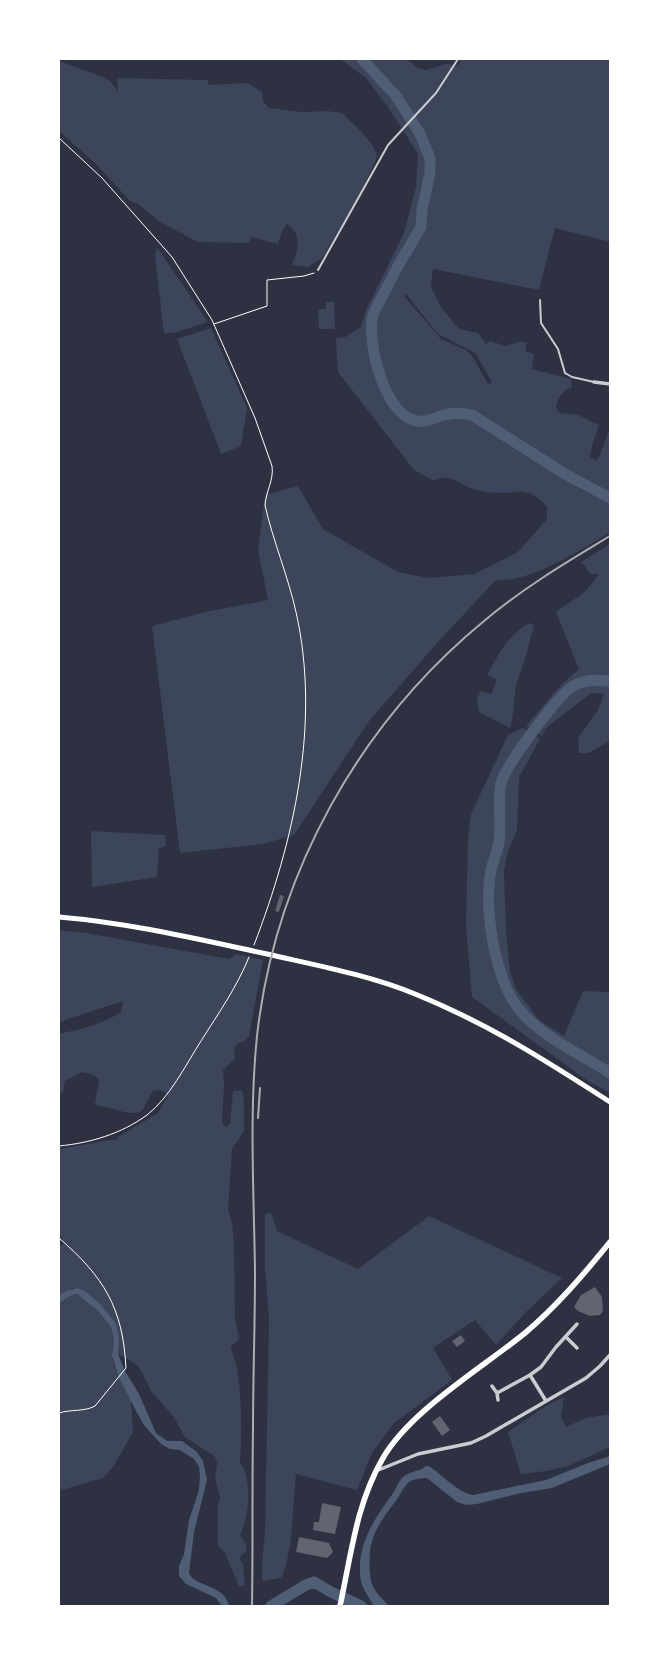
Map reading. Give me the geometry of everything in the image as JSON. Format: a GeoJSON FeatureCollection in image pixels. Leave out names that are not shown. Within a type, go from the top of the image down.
{"type":"FeatureCollection","features":[{"type":"Feature","properties":{"kind":"main road"},"geometry":{"type":"LineString","coordinates":[[59,917],[127,924],[351,974],[414,993],[466,1016],[530,1050],[610,1102]]}},
{"type":"Feature","properties":{"kind":"main road"},"geometry":{"type":"LineString","coordinates":[[340,1606],[364,1498],[375,1472],[391,1445],[414,1421],[526,1332],[574,1284],[610,1242]]}},
{"type":"Feature","properties":{"kind":"street"},"geometry":{"type":"LineString","coordinates":[[594,382],[610,384]]}},
{"type":"Feature","properties":{"kind":"street"},"geometry":{"type":"LineString","coordinates":[[497,1393],[530,1375],[541,1367],[577,1324]]}},
{"type":"Feature","properties":{"kind":"street"},"geometry":{"type":"LineString","coordinates":[[566,1337],[577,1348]]}},
{"type":"Feature","properties":{"kind":"street"},"geometry":{"type":"LineString","coordinates":[[375,1472],[418,1454],[470,1443],[586,1378],[610,1355]]}},
{"type":"Feature","properties":{"kind":"street"},"geometry":{"type":"LineString","coordinates":[[530,1375],[546,1401]]}},
{"type":"Feature","properties":{"kind":"street"},"geometry":{"type":"LineString","coordinates":[[492,1386],[497,1393],[498,1400]]}},
{"type":"Feature","properties":{"kind":"lane"},"geometry":{"type":"LineString","coordinates":[[318,270],[357,203],[388,145],[436,94],[458,59]]}},
{"type":"Feature","properties":{"kind":"lane"},"geometry":{"type":"LineString","coordinates":[[540,300],[541,323],[558,349],[565,373],[572,377],[594,382]]}},
{"type":"Feature","properties":{"kind":"path"},"geometry":{"type":"LineString","coordinates":[[59,138],[102,178],[172,256],[214,324],[255,418],[272,466],[273,473],[266,494],[265,505],[296,613],[306,687],[304,734],[291,822],[266,912],[253,947]]}},
{"type":"Feature","properties":{"kind":"path"},"geometry":{"type":"LineString","coordinates":[[214,324],[267,306],[267,280],[304,276],[318,270]]}},
{"type":"Feature","properties":{"kind":"path"},"geometry":{"type":"LineString","coordinates":[[59,1146],[99,1140],[125,1128],[147,1114],[167,1093],[185,1067],[235,987],[250,954]]}},
{"type":"Feature","properties":{"kind":"path"},"geometry":{"type":"LineString","coordinates":[[59,1238],[96,1274],[109,1295],[121,1328],[125,1349],[126,1368],[95,1406],[88,1410],[66,1411],[59,1413]]}},
{"type":"Feature","properties":{"kind":"shaded area"},"geometry":{"type":"Polygon","coordinates":[[[340,59],[406,59],[418,68],[426,70],[446,64],[458,65],[462,59],[610,59],[610,242],[555,228],[539,290],[433,269],[431,287],[441,307],[459,329],[478,333],[486,344],[490,341],[506,346],[521,341],[527,343],[525,351],[534,354],[532,369],[571,379],[572,388],[566,390],[561,395],[556,408],[560,413],[578,415],[599,425],[590,457],[597,461],[610,429],[610,532],[585,548],[539,571],[509,580],[496,580],[438,642],[369,721],[294,835],[263,844],[180,853],[152,626],[210,611],[268,600],[258,550],[265,495],[298,486],[323,529],[398,572],[428,578],[474,574],[518,552],[547,519],[547,507],[534,495],[521,492],[499,493],[481,491],[450,478],[445,477],[434,481],[414,470],[338,372],[336,338],[345,337],[361,327],[366,310],[404,233],[416,187],[418,154],[388,107],[366,78],[340,59]],[[406,294],[404,296],[441,339],[466,350],[473,357],[489,385],[492,382],[475,353],[438,334],[406,294]]]}},
{"type":"Feature","properties":{"kind":"shaded area"},"geometry":{"type":"Polygon","coordinates":[[[59,61],[103,77],[110,81],[118,91],[117,78],[207,80],[209,85],[248,83],[262,92],[263,101],[269,108],[302,112],[327,111],[342,113],[362,132],[373,146],[377,156],[357,200],[322,258],[308,267],[292,265],[298,243],[295,233],[287,224],[283,229],[278,244],[251,237],[249,243],[198,242],[160,222],[138,204],[129,200],[96,164],[59,131],[59,61]]]}},
{"type":"Feature","properties":{"kind":"shaded area"},"geometry":{"type":"Polygon","coordinates":[[[157,247],[208,322],[174,333],[164,333],[155,256],[157,247]]]}},
{"type":"Feature","properties":{"kind":"shaded area"},"geometry":{"type":"Polygon","coordinates":[[[326,302],[334,302],[335,329],[319,329],[318,309],[326,309],[326,302]]]}},
{"type":"Feature","properties":{"kind":"shaded area"},"geometry":{"type":"Polygon","coordinates":[[[211,328],[247,408],[241,446],[221,454],[177,339],[211,328]]]}},
{"type":"Feature","properties":{"kind":"shaded area"},"geometry":{"type":"Polygon","coordinates":[[[610,544],[610,741],[588,753],[579,753],[578,738],[598,710],[604,694],[591,693],[546,728],[542,736],[526,726],[561,685],[579,669],[556,612],[586,591],[599,574],[591,574],[581,562],[610,544]]]}},
{"type":"Feature","properties":{"kind":"shaded area"},"geometry":{"type":"Polygon","coordinates":[[[529,623],[534,625],[526,656],[516,685],[510,728],[479,712],[477,699],[481,691],[491,694],[497,680],[487,675],[510,639],[529,623]]]}},
{"type":"Feature","properties":{"kind":"shaded area"},"geometry":{"type":"Polygon","coordinates":[[[523,728],[540,739],[519,777],[517,829],[507,854],[504,872],[506,930],[510,972],[516,989],[539,1020],[564,1036],[583,991],[610,992],[610,1093],[588,1081],[472,997],[466,926],[468,837],[471,814],[508,735],[523,728]]]}},
{"type":"Feature","properties":{"kind":"shaded area"},"geometry":{"type":"Polygon","coordinates":[[[91,831],[165,835],[166,846],[159,848],[157,877],[92,887],[91,831]]]}},
{"type":"Feature","properties":{"kind":"shaded area"},"geometry":{"type":"Polygon","coordinates":[[[59,930],[86,933],[229,959],[236,954],[263,960],[249,1036],[245,1041],[237,1044],[234,1050],[235,1059],[223,1070],[224,1086],[222,1122],[225,1127],[230,1124],[233,1091],[242,1090],[244,1100],[244,1131],[232,1149],[228,1209],[232,1223],[234,1243],[235,1317],[239,1339],[231,1346],[237,1367],[241,1403],[240,1463],[247,1478],[248,1488],[246,1519],[240,1535],[246,1544],[246,1551],[239,1558],[243,1564],[245,1586],[239,1586],[225,1553],[218,1546],[218,1504],[220,1498],[215,1478],[217,1463],[214,1456],[185,1437],[173,1416],[151,1391],[142,1372],[136,1364],[118,1354],[116,1330],[112,1321],[101,1307],[73,1288],[59,1295],[59,1244],[62,1246],[64,1242],[59,1235],[59,1149],[117,1140],[118,1137],[158,1113],[168,1095],[161,1090],[153,1091],[142,1111],[133,1113],[99,1106],[95,1104],[99,1080],[94,1075],[82,1072],[65,1081],[63,1092],[59,1095],[59,1034],[91,1026],[106,1020],[121,1012],[123,1001],[59,1022],[59,930]]]}},
{"type":"Feature","properties":{"kind":"shaded area"},"geometry":{"type":"Polygon","coordinates":[[[271,1213],[277,1231],[358,1269],[429,1216],[562,1278],[526,1312],[496,1345],[475,1320],[433,1348],[452,1380],[393,1424],[372,1453],[357,1490],[296,1474],[291,1539],[286,1565],[282,1577],[262,1581],[265,1532],[269,1319],[265,1267],[265,1214],[271,1213]]]}},
{"type":"Feature","properties":{"kind":"shaded area"},"geometry":{"type":"Polygon","coordinates":[[[78,1288],[85,1291],[101,1305],[116,1324],[119,1338],[118,1354],[125,1371],[139,1394],[156,1433],[167,1441],[182,1441],[197,1452],[203,1461],[207,1480],[194,1532],[189,1573],[192,1578],[222,1594],[229,1606],[222,1606],[216,1598],[186,1584],[179,1576],[179,1566],[184,1554],[189,1520],[199,1490],[199,1467],[194,1459],[180,1450],[170,1449],[161,1444],[143,1424],[119,1378],[112,1355],[114,1340],[111,1327],[99,1312],[77,1294],[72,1295],[59,1303],[59,1295],[68,1290],[78,1288]]]}},
{"type":"Feature","properties":{"kind":"shaded area"},"geometry":{"type":"Polygon","coordinates":[[[77,1294],[99,1312],[111,1327],[114,1340],[112,1351],[114,1364],[119,1378],[131,1400],[133,1432],[113,1467],[103,1478],[62,1490],[59,1486],[59,1303],[72,1295],[77,1294]]]}},
{"type":"Feature","properties":{"kind":"shaded area"},"geometry":{"type":"Polygon","coordinates":[[[564,1397],[561,1417],[566,1427],[586,1418],[610,1414],[610,1447],[568,1466],[547,1471],[521,1474],[508,1432],[547,1405],[564,1397]]]}},
{"type":"Feature","properties":{"kind":"shaded area"},"geometry":{"type":"Polygon","coordinates":[[[610,1456],[610,1464],[552,1488],[521,1493],[477,1504],[466,1505],[457,1502],[427,1478],[409,1482],[381,1522],[375,1533],[370,1549],[372,1585],[376,1592],[389,1606],[374,1606],[367,1595],[360,1578],[360,1562],[365,1541],[379,1513],[401,1480],[407,1474],[427,1466],[435,1470],[452,1485],[466,1493],[473,1495],[546,1480],[610,1456]]]}},
{"type":"Feature","properties":{"kind":"shaded area"},"geometry":{"type":"Polygon","coordinates":[[[348,1594],[370,1606],[353,1606],[347,1604],[348,1594]]]}},
{"type":"Feature","properties":{"kind":"building"},"geometry":{"type":"Polygon","coordinates":[[[280,895],[284,896],[279,912],[275,911],[280,895]]]}},
{"type":"Feature","properties":{"kind":"building"},"geometry":{"type":"Polygon","coordinates":[[[595,1287],[602,1297],[603,1311],[600,1315],[590,1316],[578,1311],[574,1307],[581,1295],[595,1287]]]}},
{"type":"Feature","properties":{"kind":"building"},"geometry":{"type":"Polygon","coordinates":[[[461,1335],[465,1341],[457,1347],[452,1341],[461,1335]]]}},
{"type":"Feature","properties":{"kind":"building"},"geometry":{"type":"Polygon","coordinates":[[[440,1416],[450,1430],[442,1436],[432,1422],[440,1416]]]}},
{"type":"Feature","properties":{"kind":"building"},"geometry":{"type":"Polygon","coordinates":[[[322,1503],[341,1507],[335,1534],[313,1530],[314,1522],[319,1522],[322,1503]]]}},
{"type":"Feature","properties":{"kind":"building"},"geometry":{"type":"Polygon","coordinates":[[[299,1537],[329,1543],[333,1552],[327,1558],[296,1552],[299,1537]]]}},
{"type":"Feature","properties":{"kind":"waterway"},"geometry":{"type":"LineString","coordinates":[[362,59],[396,96],[419,132],[430,158],[430,173],[422,210],[421,227],[398,266],[373,314],[372,341],[375,358],[380,376],[387,392],[395,406],[405,416],[417,421],[427,421],[451,413],[472,415],[565,474],[610,498]]}},
{"type":"Feature","properties":{"kind":"waterway"},"geometry":{"type":"LineString","coordinates":[[610,681],[597,680],[583,682],[575,685],[567,691],[545,715],[512,761],[501,783],[499,805],[499,841],[491,872],[489,890],[492,939],[500,971],[512,999],[521,1011],[544,1032],[610,1073]]}},
{"type":"Feature","properties":{"kind":"waterway"},"geometry":{"type":"LineString","coordinates":[[271,1606],[306,1585],[314,1582],[361,1606]]}},
{"type":"Feature","properties":{"kind":"railway"},"geometry":{"type":"LineString","coordinates":[[252,1606],[255,1272],[253,1095],[257,1036],[267,976],[282,917],[304,861],[330,806],[362,755],[398,707],[439,662],[484,621],[514,597],[610,536]]}},
{"type":"Feature","properties":{"kind":"railway"},"geometry":{"type":"LineString","coordinates":[[258,1118],[260,1088]]}}]}
